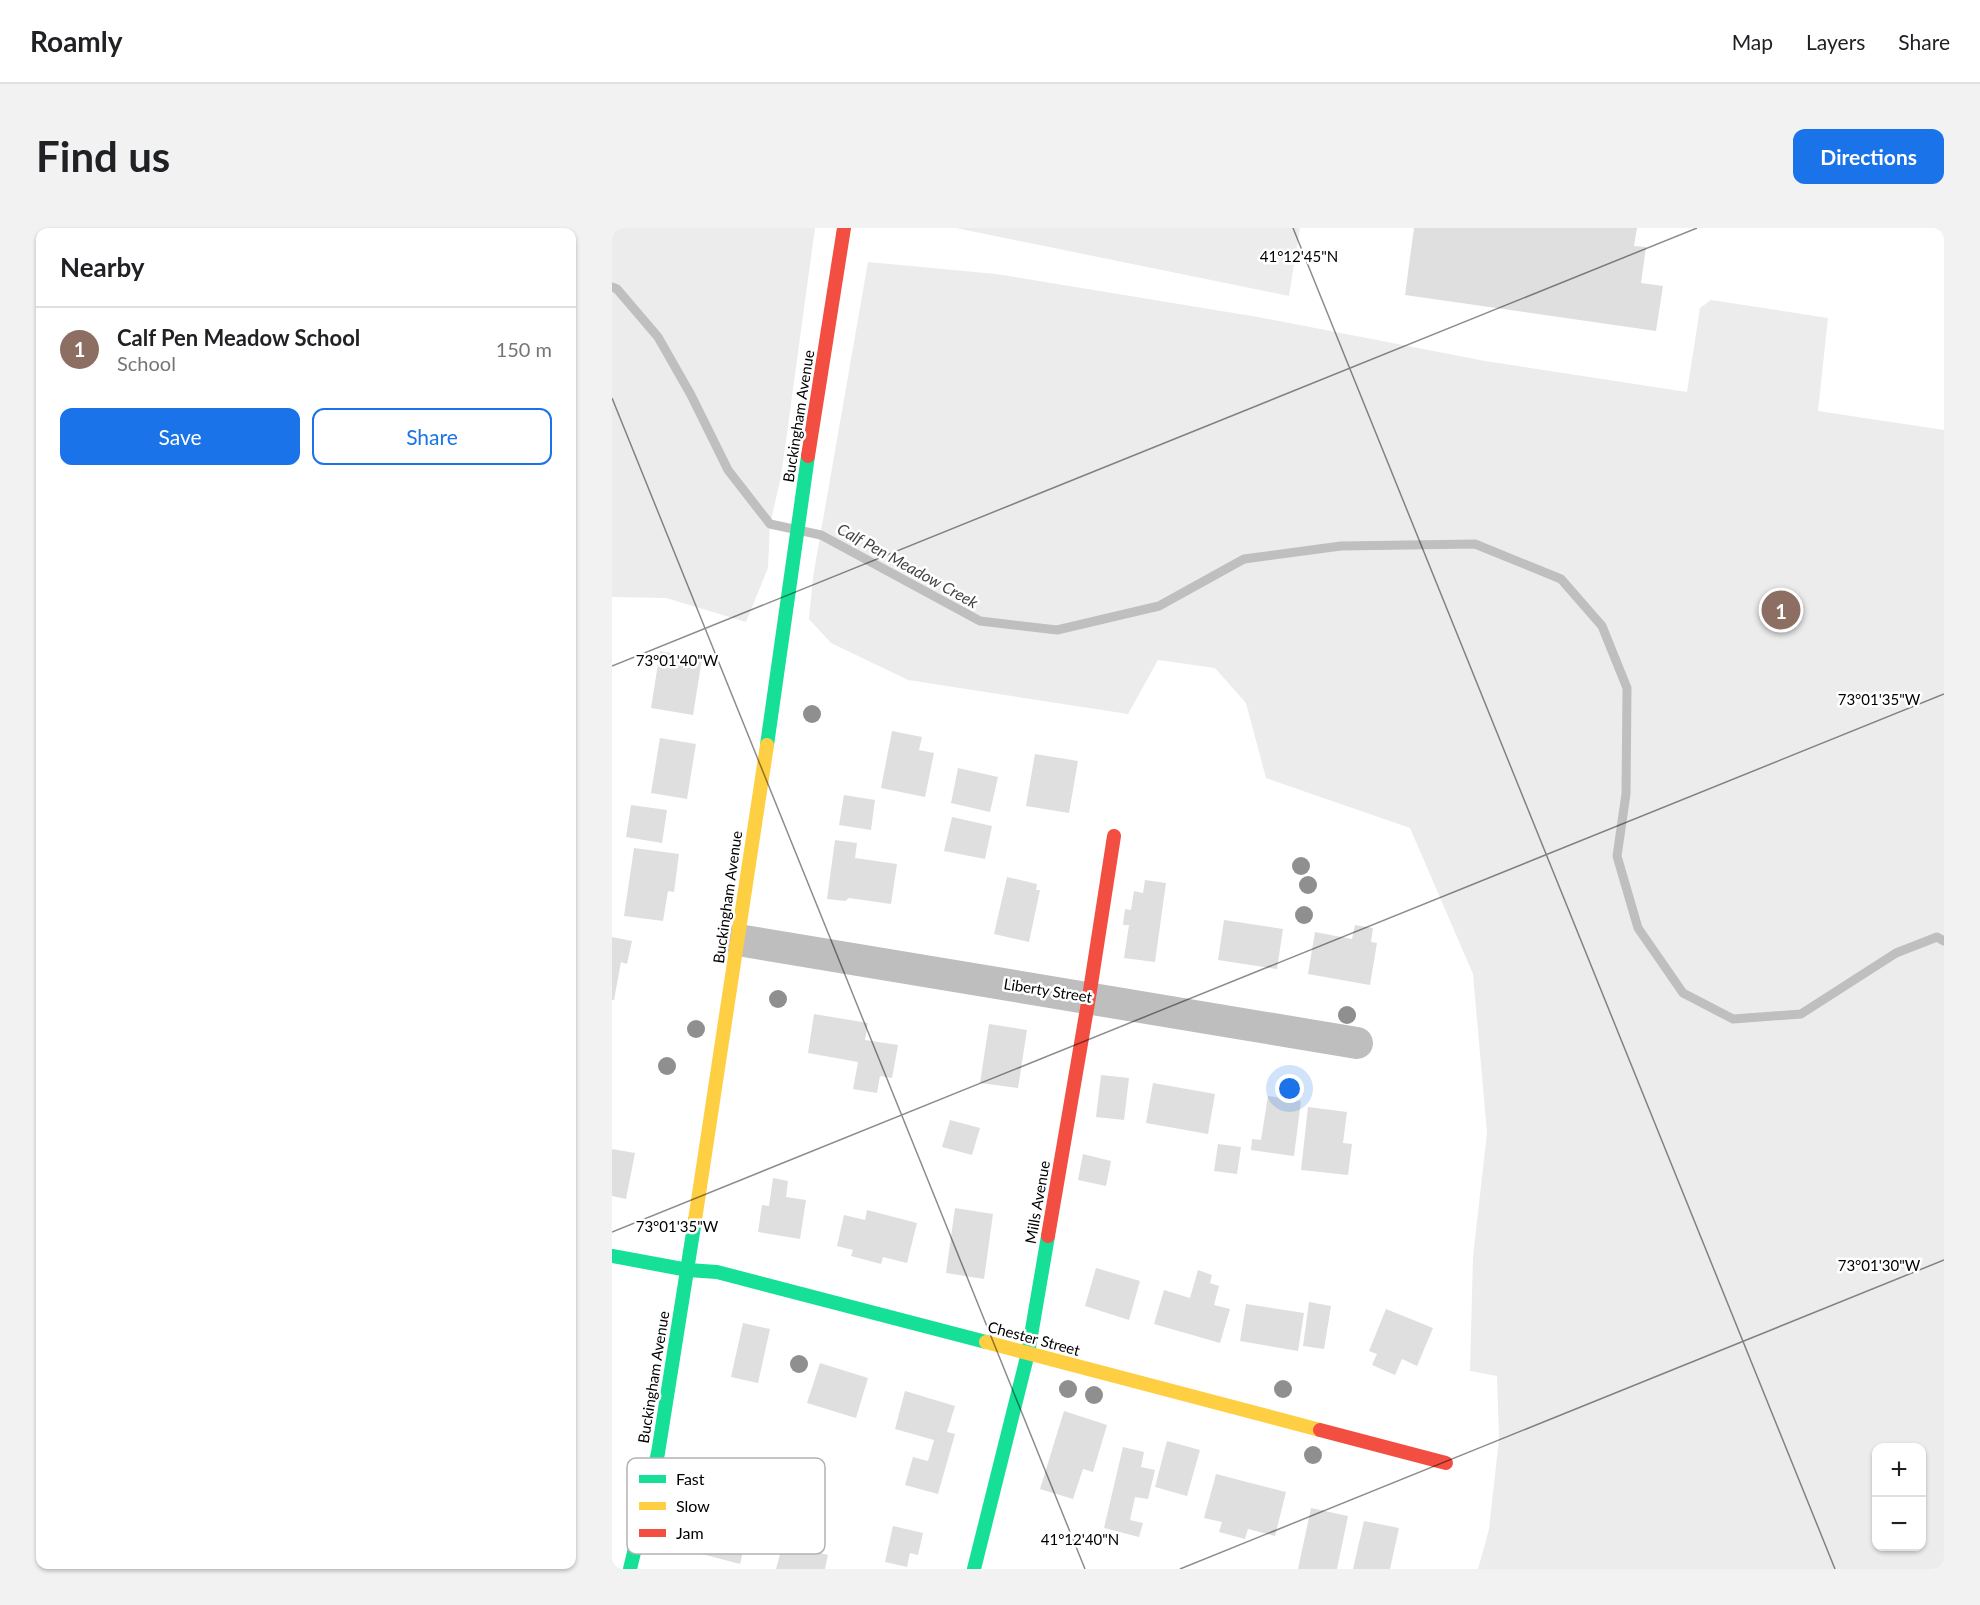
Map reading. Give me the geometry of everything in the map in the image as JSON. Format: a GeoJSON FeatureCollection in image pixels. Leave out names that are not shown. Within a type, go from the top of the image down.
{"type":"FeatureCollection","features":[{"type":"Feature","properties":{"kind":"street","name":"Buckingham Avenue"},"geometry":{"type":"LineString","coordinates":[[657,1458],[688,1270],[804,482],[844,228]]}},
{"type":"Feature","properties":{"kind":"street","name":"Mills Avenue"},"geometry":{"type":"LineString","coordinates":[[974,1569],[1028,1353],[1114,836]]}},
{"type":"Feature","properties":{"kind":"street","name":"Liberty Street"},"geometry":{"type":"LineString","coordinates":[[738,940],[1357,1043]]}},
{"type":"Feature","properties":{"kind":"street","name":"Chester Street"},"geometry":{"type":"LineString","coordinates":[[612,1256],[688,1270],[717,1272],[1446,1463]]}},
{"type":"Feature","properties":{"kind":"street","name":"Buckingham Avenue"},"geometry":{"type":"LineString","coordinates":[[630,1569],[634,1554]]}},
{"type":"Feature","properties":{"kind":"shaded area"},"geometry":{"type":"Polygon","coordinates":[[[612,228],[815,228],[781,477],[770,524],[768,568],[746,622],[666,598],[612,597],[612,228]]]}},
{"type":"Feature","properties":{"kind":"shaded area"},"geometry":{"type":"Polygon","coordinates":[[[956,228],[1300,228],[1289,296],[956,228]]]}},
{"type":"Feature","properties":{"kind":"shaded area"},"geometry":{"type":"Polygon","coordinates":[[[868,262],[996,274],[1258,317],[1485,361],[1687,392],[1700,308],[1711,300],[1828,318],[1818,411],[1944,430],[1944,1569],[1478,1569],[1489,1529],[1499,1439],[1497,1376],[1470,1371],[1473,1257],[1487,1133],[1473,974],[1410,828],[1266,778],[1246,703],[1215,668],[1158,660],[1128,714],[908,680],[831,643],[809,619],[813,577],[868,262]]]}},
{"type":"Feature","properties":{"kind":"building"},"geometry":{"type":"Polygon","coordinates":[[[1414,228],[1637,228],[1634,246],[1646,247],[1641,283],[1663,286],[1656,331],[1405,295],[1414,228]]]}},
{"type":"Feature","properties":{"kind":"building"},"geometry":{"type":"Polygon","coordinates":[[[660,651],[702,659],[693,715],[651,708],[660,651]]]}},
{"type":"Feature","properties":{"kind":"building"},"geometry":{"type":"Polygon","coordinates":[[[892,731],[922,737],[919,750],[934,753],[925,797],[881,788],[892,731]]]}},
{"type":"Feature","properties":{"kind":"building"},"geometry":{"type":"Polygon","coordinates":[[[660,738],[696,744],[687,799],[651,793],[660,738]]]}},
{"type":"Feature","properties":{"kind":"building"},"geometry":{"type":"Polygon","coordinates":[[[1035,754],[1078,761],[1069,813],[1026,806],[1035,754]]]}},
{"type":"Feature","properties":{"kind":"building"},"geometry":{"type":"Polygon","coordinates":[[[958,768],[998,777],[990,812],[951,803],[958,768]]]}},
{"type":"Feature","properties":{"kind":"building"},"geometry":{"type":"Polygon","coordinates":[[[844,795],[875,800],[871,830],[839,825],[844,795]]]}},
{"type":"Feature","properties":{"kind":"building"},"geometry":{"type":"Polygon","coordinates":[[[631,805],[667,810],[662,843],[626,837],[631,805]]]}},
{"type":"Feature","properties":{"kind":"building"},"geometry":{"type":"Polygon","coordinates":[[[952,817],[992,826],[985,859],[944,851],[952,817]]]}},
{"type":"Feature","properties":{"kind":"building"},"geometry":{"type":"Polygon","coordinates":[[[835,840],[857,843],[855,858],[897,864],[891,904],[849,898],[845,901],[827,899],[835,840]]]}},
{"type":"Feature","properties":{"kind":"building"},"geometry":{"type":"Polygon","coordinates":[[[634,848],[679,854],[674,892],[668,891],[663,921],[624,916],[634,848]]]}},
{"type":"Feature","properties":{"kind":"building"},"geometry":{"type":"Polygon","coordinates":[[[1007,877],[1037,884],[1036,890],[1040,890],[1029,942],[994,934],[1007,877]]]}},
{"type":"Feature","properties":{"kind":"building"},"geometry":{"type":"Polygon","coordinates":[[[1145,880],[1166,883],[1155,962],[1124,958],[1129,925],[1123,925],[1125,909],[1131,910],[1134,891],[1143,893],[1145,880]]]}},
{"type":"Feature","properties":{"kind":"building"},"geometry":{"type":"Polygon","coordinates":[[[1224,920],[1283,929],[1277,969],[1218,960],[1224,920]]]}},
{"type":"Feature","properties":{"kind":"building"},"geometry":{"type":"Polygon","coordinates":[[[1355,925],[1373,928],[1371,942],[1377,943],[1370,985],[1308,974],[1315,932],[1352,939],[1355,925]]]}},
{"type":"Feature","properties":{"kind":"building"},"geometry":{"type":"Polygon","coordinates":[[[612,937],[632,941],[627,964],[621,962],[614,1000],[612,1000],[612,937]]]}},
{"type":"Feature","properties":{"kind":"building"},"geometry":{"type":"Polygon","coordinates":[[[814,1014],[868,1023],[865,1040],[898,1045],[892,1078],[880,1076],[877,1093],[853,1089],[858,1062],[808,1053],[814,1014]]]}},
{"type":"Feature","properties":{"kind":"building"},"geometry":{"type":"Polygon","coordinates":[[[989,1024],[1027,1030],[1018,1088],[980,1083],[989,1024]]]}},
{"type":"Feature","properties":{"kind":"building"},"geometry":{"type":"Polygon","coordinates":[[[1101,1075],[1129,1078],[1124,1120],[1096,1117],[1101,1075]]]}},
{"type":"Feature","properties":{"kind":"building"},"geometry":{"type":"Polygon","coordinates":[[[1153,1083],[1215,1094],[1208,1134],[1146,1123],[1153,1083]]]}},
{"type":"Feature","properties":{"kind":"building"},"geometry":{"type":"Polygon","coordinates":[[[1268,1096],[1301,1101],[1294,1156],[1251,1150],[1252,1139],[1261,1140],[1268,1096]]]}},
{"type":"Feature","properties":{"kind":"building"},"geometry":{"type":"Polygon","coordinates":[[[1308,1107],[1347,1112],[1343,1143],[1352,1144],[1348,1175],[1301,1170],[1308,1107]]]}},
{"type":"Feature","properties":{"kind":"building"},"geometry":{"type":"Polygon","coordinates":[[[950,1120],[980,1128],[972,1155],[942,1147],[950,1120]]]}},
{"type":"Feature","properties":{"kind":"building"},"geometry":{"type":"Polygon","coordinates":[[[1218,1144],[1241,1147],[1237,1174],[1214,1171],[1218,1144]]]}},
{"type":"Feature","properties":{"kind":"building"},"geometry":{"type":"Polygon","coordinates":[[[612,1149],[635,1153],[626,1199],[612,1196],[612,1149]]]}},
{"type":"Feature","properties":{"kind":"building"},"geometry":{"type":"Polygon","coordinates":[[[1083,1154],[1111,1161],[1106,1186],[1078,1180],[1083,1154]]]}},
{"type":"Feature","properties":{"kind":"building"},"geometry":{"type":"Polygon","coordinates":[[[773,1178],[788,1181],[786,1197],[806,1200],[800,1239],[758,1232],[762,1205],[769,1206],[773,1178]]]}},
{"type":"Feature","properties":{"kind":"building"},"geometry":{"type":"Polygon","coordinates":[[[955,1208],[993,1214],[984,1279],[946,1273],[955,1208]]]}},
{"type":"Feature","properties":{"kind":"building"},"geometry":{"type":"Polygon","coordinates":[[[867,1210],[917,1223],[907,1263],[883,1257],[881,1264],[851,1256],[853,1250],[837,1246],[844,1215],[865,1220],[867,1210]]]}},
{"type":"Feature","properties":{"kind":"building"},"geometry":{"type":"Polygon","coordinates":[[[1096,1268],[1140,1281],[1129,1320],[1085,1306],[1096,1268]]]}},
{"type":"Feature","properties":{"kind":"building"},"geometry":{"type":"Polygon","coordinates":[[[1198,1270],[1212,1275],[1210,1283],[1219,1286],[1214,1305],[1230,1309],[1220,1343],[1154,1324],[1164,1290],[1190,1298],[1198,1270]]]}},
{"type":"Feature","properties":{"kind":"building"},"geometry":{"type":"Polygon","coordinates":[[[1309,1302],[1331,1306],[1324,1349],[1303,1346],[1309,1302]]]}},
{"type":"Feature","properties":{"kind":"building"},"geometry":{"type":"Polygon","coordinates":[[[1246,1304],[1304,1313],[1298,1351],[1240,1341],[1246,1304]]]}},
{"type":"Feature","properties":{"kind":"building"},"geometry":{"type":"Polygon","coordinates":[[[1386,1309],[1433,1328],[1417,1366],[1402,1359],[1395,1375],[1372,1365],[1377,1354],[1369,1351],[1386,1309]]]}},
{"type":"Feature","properties":{"kind":"building"},"geometry":{"type":"Polygon","coordinates":[[[743,1323],[770,1329],[758,1383],[731,1377],[743,1323]]]}},
{"type":"Feature","properties":{"kind":"building"},"geometry":{"type":"Polygon","coordinates":[[[820,1363],[868,1378],[856,1418],[807,1403],[820,1363]]]}},
{"type":"Feature","properties":{"kind":"building"},"geometry":{"type":"Polygon","coordinates":[[[905,1391],[955,1406],[947,1432],[955,1434],[938,1494],[905,1485],[913,1457],[928,1461],[934,1440],[895,1429],[905,1391]]]}},
{"type":"Feature","properties":{"kind":"building"},"geometry":{"type":"Polygon","coordinates":[[[1064,1411],[1107,1425],[1093,1472],[1083,1469],[1073,1499],[1040,1489],[1064,1411]]]}},
{"type":"Feature","properties":{"kind":"building"},"geometry":{"type":"Polygon","coordinates":[[[1167,1441],[1200,1450],[1187,1496],[1155,1487],[1167,1441]]]}},
{"type":"Feature","properties":{"kind":"building"},"geometry":{"type":"Polygon","coordinates":[[[1123,1447],[1144,1452],[1141,1467],[1155,1470],[1148,1499],[1135,1497],[1130,1520],[1143,1523],[1139,1537],[1104,1528],[1123,1447]]]}},
{"type":"Feature","properties":{"kind":"building"},"geometry":{"type":"Polygon","coordinates":[[[1216,1474],[1286,1492],[1275,1536],[1248,1529],[1245,1539],[1219,1532],[1222,1522],[1204,1518],[1216,1474]]]}},
{"type":"Feature","properties":{"kind":"building"},"geometry":{"type":"Polygon","coordinates":[[[1311,1508],[1348,1516],[1337,1569],[1298,1569],[1311,1508]]]}},
{"type":"Feature","properties":{"kind":"building"},"geometry":{"type":"Polygon","coordinates":[[[1364,1521],[1399,1528],[1390,1569],[1353,1569],[1364,1521]]]}},
{"type":"Feature","properties":{"kind":"building"},"geometry":{"type":"Polygon","coordinates":[[[893,1526],[923,1533],[918,1555],[910,1553],[907,1567],[885,1562],[893,1526]]]}},
{"type":"Feature","properties":{"kind":"building"},"geometry":{"type":"Polygon","coordinates":[[[702,1554],[742,1554],[740,1564],[702,1554]]]}},
{"type":"Feature","properties":{"kind":"building"},"geometry":{"type":"Polygon","coordinates":[[[780,1554],[828,1555],[825,1569],[776,1569],[780,1554]]]}},
{"type":"Feature","properties":{"kind":"waterway","name":"Calf Pen Meadow Creek"},"geometry":{"type":"LineString","coordinates":[[612,287],[617,289],[658,337],[691,395],[728,470],[770,524],[821,535],[980,621],[1057,630],[1159,606],[1244,559],[1341,546],[1475,544],[1561,579],[1602,626],[1627,688],[1626,794],[1617,856],[1638,928],[1683,993],[1733,1019],[1801,1014],[1896,953],[1937,937],[1944,941]]}},
{"type":"Feature","properties":{"kind":"traffic: fast"},"geometry":{"type":"LineString","coordinates":[[767,745],[808,456]]}},
{"type":"Feature","properties":{"kind":"traffic: fast"},"geometry":{"type":"LineString","coordinates":[[657,1458],[695,1220]]}},
{"type":"Feature","properties":{"kind":"traffic: fast"},"geometry":{"type":"LineString","coordinates":[[974,1569],[1028,1353],[1048,1236]]}},
{"type":"Feature","properties":{"kind":"traffic: fast"},"geometry":{"type":"LineString","coordinates":[[612,1256],[688,1270],[717,1272],[986,1342]]}},
{"type":"Feature","properties":{"kind":"traffic: fast"},"geometry":{"type":"LineString","coordinates":[[630,1569],[634,1554]]}},
{"type":"Feature","properties":{"kind":"traffic: slow"},"geometry":{"type":"LineString","coordinates":[[695,1220],[767,745]]}},
{"type":"Feature","properties":{"kind":"traffic: slow"},"geometry":{"type":"LineString","coordinates":[[986,1342],[1320,1430]]}},
{"type":"Feature","properties":{"kind":"traffic: jam"},"geometry":{"type":"LineString","coordinates":[[808,456],[844,228]]}},
{"type":"Feature","properties":{"kind":"traffic: jam"},"geometry":{"type":"LineString","coordinates":[[1048,1236],[1114,836]]}},
{"type":"Feature","properties":{"kind":"traffic: jam"},"geometry":{"type":"LineString","coordinates":[[1320,1430],[1446,1463]]}},
{"type":"Feature","properties":{"kind":"place","name":"Calf Pen Meadow School"},"geometry":{"type":"Point","coordinates":[1781,610]}}]}
